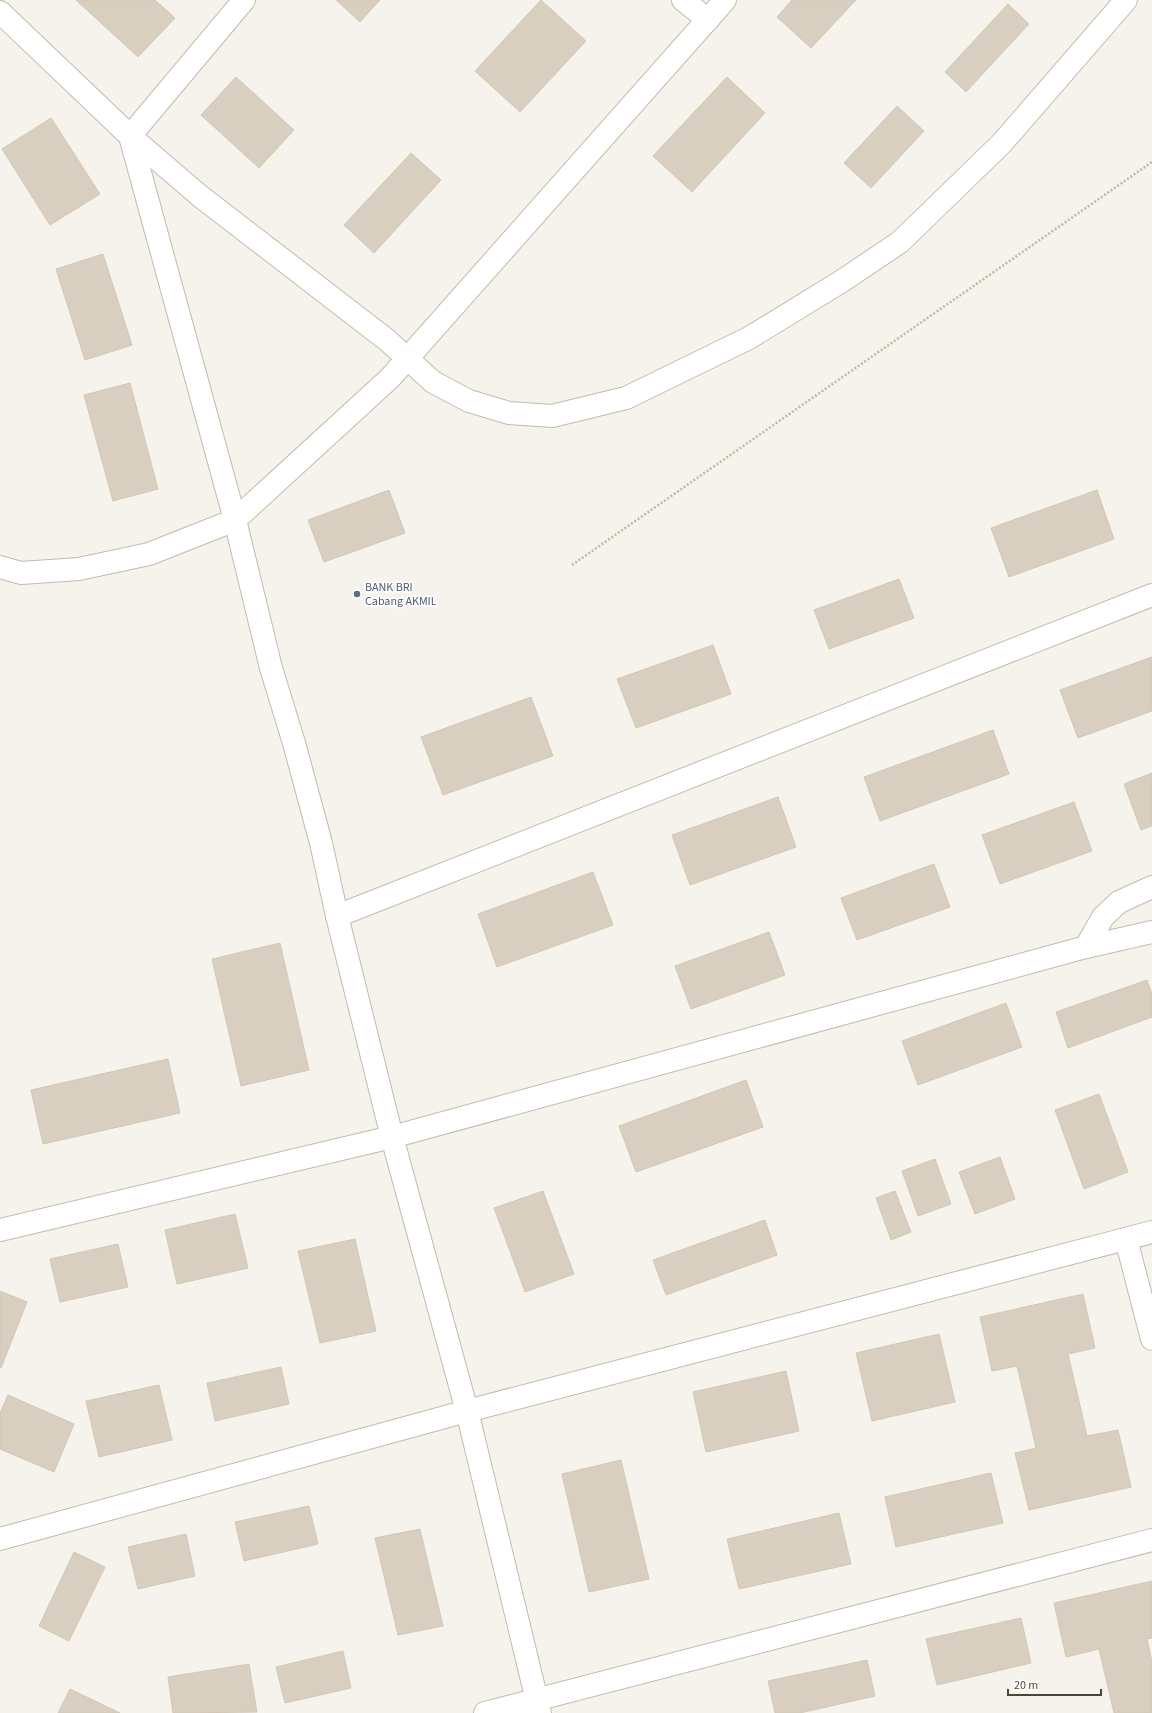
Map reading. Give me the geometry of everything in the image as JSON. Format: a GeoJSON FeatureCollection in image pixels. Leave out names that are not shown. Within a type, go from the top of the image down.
{"type":"FeatureCollection","features":[{"type":"Feature","properties":{"kind":"street"},"geometry":{"type":"LineString","coordinates":[[130,136],[244,0]]}},
{"type":"Feature","properties":{"kind":"street"},"geometry":{"type":"LineString","coordinates":[[683,0],[708,20]]}},
{"type":"Feature","properties":{"kind":"street"},"geometry":{"type":"LineString","coordinates":[[0,567],[21,573],[79,569],[148,554],[235,520],[390,378],[725,0]]}},
{"type":"Feature","properties":{"kind":"street"},"geometry":{"type":"LineString","coordinates":[[0,12],[130,136],[200,196],[387,340],[406,359],[433,382],[469,401],[509,413],[552,416],[626,398],[749,338],[842,281],[900,242],[1002,143],[1126,0]]}},
{"type":"Feature","properties":{"kind":"street"},"geometry":{"type":"LineString","coordinates":[[130,136],[235,520],[271,668],[294,744],[321,843],[337,916],[392,1136],[467,1411],[538,1706]]}},
{"type":"Feature","properties":{"kind":"street"},"geometry":{"type":"LineString","coordinates":[[337,916],[1152,595]]}},
{"type":"Feature","properties":{"kind":"street"},"geometry":{"type":"LineString","coordinates":[[1086,947],[1104,916],[1119,902],[1152,887]]}},
{"type":"Feature","properties":{"kind":"street"},"geometry":{"type":"LineString","coordinates":[[0,1230],[392,1136],[1086,947],[1152,932]]}},
{"type":"Feature","properties":{"kind":"street"},"geometry":{"type":"LineString","coordinates":[[0,1539],[467,1411],[1152,1232]]}},
{"type":"Feature","properties":{"kind":"street"},"geometry":{"type":"LineString","coordinates":[[1126,1239],[1152,1340]]}},
{"type":"Feature","properties":{"kind":"street"},"geometry":{"type":"LineString","coordinates":[[485,1713],[538,1706],[1152,1540]]}},
{"type":"Feature","properties":{"kind":"path"},"geometry":{"type":"LineString","coordinates":[[572,565],[1152,162]]}},
{"type":"Feature","properties":{"kind":"building"},"geometry":{"type":"Polygon","coordinates":[[[76,0],[155,0],[175,18],[138,57],[76,0]]]}},
{"type":"Feature","properties":{"kind":"building"},"geometry":{"type":"Polygon","coordinates":[[[336,0],[380,0],[360,22],[336,0]]]}},
{"type":"Feature","properties":{"kind":"building"},"geometry":{"type":"Polygon","coordinates":[[[541,0],[586,41],[520,112],[475,71],[541,0]]]}},
{"type":"Feature","properties":{"kind":"building"},"geometry":{"type":"Polygon","coordinates":[[[792,0],[856,0],[811,48],[777,17],[792,0]]]}},
{"type":"Feature","properties":{"kind":"building"},"geometry":{"type":"Polygon","coordinates":[[[1008,4],[1029,24],[966,92],[945,72],[1008,4]]]}},
{"type":"Feature","properties":{"kind":"building"},"geometry":{"type":"Polygon","coordinates":[[[236,77],[294,130],[259,168],[201,115],[236,77]]]}},
{"type":"Feature","properties":{"kind":"building"},"geometry":{"type":"Polygon","coordinates":[[[727,77],[765,113],[692,192],[653,156],[727,77]]]}},
{"type":"Feature","properties":{"kind":"building"},"geometry":{"type":"Polygon","coordinates":[[[897,106],[924,131],[871,188],[844,163],[897,106]]]}},
{"type":"Feature","properties":{"kind":"building"},"geometry":{"type":"Polygon","coordinates":[[[51,118],[100,194],[50,225],[2,149],[51,118]]]}},
{"type":"Feature","properties":{"kind":"building"},"geometry":{"type":"Polygon","coordinates":[[[411,153],[441,180],[374,253],[344,225],[411,153]]]}},
{"type":"Feature","properties":{"kind":"building"},"geometry":{"type":"Polygon","coordinates":[[[103,254],[132,345],[85,360],[56,269],[103,254]]]}},
{"type":"Feature","properties":{"kind":"building"},"geometry":{"type":"Polygon","coordinates":[[[130,383],[158,489],[113,501],[84,395],[130,383]]]}},
{"type":"Feature","properties":{"kind":"building"},"geometry":{"type":"Polygon","coordinates":[[[389,490],[405,533],[324,562],[308,520],[389,490]]]}},
{"type":"Feature","properties":{"kind":"building"},"geometry":{"type":"Polygon","coordinates":[[[1097,490],[1114,539],[1009,577],[991,528],[1097,490]]]}},
{"type":"Feature","properties":{"kind":"building"},"geometry":{"type":"Polygon","coordinates":[[[899,579],[914,618],[829,649],[814,610],[899,579]]]}},
{"type":"Feature","properties":{"kind":"building"},"geometry":{"type":"Polygon","coordinates":[[[713,645],[731,694],[636,728],[617,679],[713,645]]]}},
{"type":"Feature","properties":{"kind":"building"},"geometry":{"type":"Polygon","coordinates":[[[1152,657],[1152,711],[1078,738],[1060,690],[1152,657]]]}},
{"type":"Feature","properties":{"kind":"building"},"geometry":{"type":"Polygon","coordinates":[[[531,697],[553,756],[443,795],[421,737],[531,697]]]}},
{"type":"Feature","properties":{"kind":"building"},"geometry":{"type":"Polygon","coordinates":[[[993,730],[1009,774],[880,821],[864,777],[993,730]]]}},
{"type":"Feature","properties":{"kind":"building"},"geometry":{"type":"Polygon","coordinates":[[[1152,773],[1152,826],[1141,830],[1124,784],[1152,773]]]}},
{"type":"Feature","properties":{"kind":"building"},"geometry":{"type":"Polygon","coordinates":[[[778,797],[796,847],[690,885],[672,835],[778,797]]]}},
{"type":"Feature","properties":{"kind":"building"},"geometry":{"type":"Polygon","coordinates":[[[1074,802],[1092,851],[1000,884],[982,835],[1074,802]]]}},
{"type":"Feature","properties":{"kind":"building"},"geometry":{"type":"Polygon","coordinates":[[[934,864],[950,907],[857,940],[841,898],[934,864]]]}},
{"type":"Feature","properties":{"kind":"building"},"geometry":{"type":"Polygon","coordinates":[[[593,872],[613,925],[497,967],[478,914],[593,872]]]}},
{"type":"Feature","properties":{"kind":"building"},"geometry":{"type":"Polygon","coordinates":[[[769,932],[785,975],[691,1009],[675,966],[769,932]]]}},
{"type":"Feature","properties":{"kind":"building"},"geometry":{"type":"Polygon","coordinates":[[[280,943],[309,1070],[241,1086],[212,959],[280,943]]]}},
{"type":"Feature","properties":{"kind":"building"},"geometry":{"type":"Polygon","coordinates":[[[1147,980],[1152,994],[1152,1017],[1068,1048],[1056,1012],[1147,980]]]}},
{"type":"Feature","properties":{"kind":"building"},"geometry":{"type":"Polygon","coordinates":[[[1006,1003],[1022,1047],[918,1085],[902,1041],[1006,1003]]]}},
{"type":"Feature","properties":{"kind":"building"},"geometry":{"type":"Polygon","coordinates":[[[168,1059],[180,1113],[43,1144],[31,1090],[168,1059]]]}},
{"type":"Feature","properties":{"kind":"building"},"geometry":{"type":"Polygon","coordinates":[[[746,1080],[763,1127],[636,1172],[619,1126],[746,1080]]]}},
{"type":"Feature","properties":{"kind":"building"},"geometry":{"type":"Polygon","coordinates":[[[1099,1094],[1128,1172],[1084,1189],[1055,1110],[1099,1094]]]}},
{"type":"Feature","properties":{"kind":"building"},"geometry":{"type":"Polygon","coordinates":[[[1000,1157],[1015,1199],[975,1214],[959,1172],[1000,1157]]]}},
{"type":"Feature","properties":{"kind":"building"},"geometry":{"type":"Polygon","coordinates":[[[935,1159],[951,1204],[918,1216],[902,1171],[935,1159]]]}},
{"type":"Feature","properties":{"kind":"building"},"geometry":{"type":"Polygon","coordinates":[[[543,1191],[574,1274],[525,1292],[494,1208],[543,1191]]]}},
{"type":"Feature","properties":{"kind":"building"},"geometry":{"type":"Polygon","coordinates":[[[895,1191],[911,1232],[891,1240],[876,1198],[895,1191]]]}},
{"type":"Feature","properties":{"kind":"building"},"geometry":{"type":"Polygon","coordinates":[[[235,1214],[248,1268],[177,1284],[165,1230],[235,1214]]]}},
{"type":"Feature","properties":{"kind":"building"},"geometry":{"type":"Polygon","coordinates":[[[765,1220],[777,1255],[666,1295],[653,1260],[765,1220]]]}},
{"type":"Feature","properties":{"kind":"building"},"geometry":{"type":"Polygon","coordinates":[[[355,1239],[376,1331],[320,1343],[298,1251],[355,1239]]]}},
{"type":"Feature","properties":{"kind":"building"},"geometry":{"type":"Polygon","coordinates":[[[118,1244],[128,1287],[60,1302],[50,1259],[118,1244]]]}},
{"type":"Feature","properties":{"kind":"building"},"geometry":{"type":"Polygon","coordinates":[[[0,1291],[27,1302],[1,1368],[0,1368],[0,1291]]]}},
{"type":"Feature","properties":{"kind":"building"},"geometry":{"type":"Polygon","coordinates":[[[1083,1294],[1095,1348],[1068,1354],[1087,1436],[1118,1430],[1131,1487],[1029,1510],[1015,1453],[1036,1448],[1017,1366],[992,1371],[980,1317],[1083,1294]]]}},
{"type":"Feature","properties":{"kind":"building"},"geometry":{"type":"Polygon","coordinates":[[[939,1334],[955,1402],[872,1421],[856,1353],[939,1334]]]}},
{"type":"Feature","properties":{"kind":"building"},"geometry":{"type":"Polygon","coordinates":[[[281,1367],[289,1404],[215,1421],[207,1383],[281,1367]]]}},
{"type":"Feature","properties":{"kind":"building"},"geometry":{"type":"Polygon","coordinates":[[[786,1371],[799,1431],[706,1452],[693,1392],[786,1371]]]}},
{"type":"Feature","properties":{"kind":"building"},"geometry":{"type":"Polygon","coordinates":[[[159,1385],[172,1440],[99,1457],[86,1401],[159,1385]]]}},
{"type":"Feature","properties":{"kind":"building"},"geometry":{"type":"Polygon","coordinates":[[[8,1395],[74,1424],[54,1472],[0,1449],[0,1413],[8,1395]]]}},
{"type":"Feature","properties":{"kind":"building"},"geometry":{"type":"Polygon","coordinates":[[[621,1460],[649,1579],[589,1592],[562,1474],[621,1460]]]}},
{"type":"Feature","properties":{"kind":"building"},"geometry":{"type":"Polygon","coordinates":[[[991,1473],[1003,1523],[896,1547],[885,1497],[991,1473]]]}},
{"type":"Feature","properties":{"kind":"building"},"geometry":{"type":"Polygon","coordinates":[[[309,1506],[318,1544],[244,1561],[235,1522],[309,1506]]]}},
{"type":"Feature","properties":{"kind":"building"},"geometry":{"type":"Polygon","coordinates":[[[839,1513],[851,1564],[739,1589],[727,1539],[839,1513]]]}},
{"type":"Feature","properties":{"kind":"building"},"geometry":{"type":"Polygon","coordinates":[[[420,1529],[443,1626],[398,1635],[375,1538],[420,1529]]]}},
{"type":"Feature","properties":{"kind":"building"},"geometry":{"type":"Polygon","coordinates":[[[186,1534],[195,1576],[138,1589],[128,1547],[186,1534]]]}},
{"type":"Feature","properties":{"kind":"building"},"geometry":{"type":"Polygon","coordinates":[[[74,1552],[105,1567],[69,1641],[39,1626],[74,1552]]]}},
{"type":"Feature","properties":{"kind":"building"},"geometry":{"type":"Polygon","coordinates":[[[1152,1581],[1152,1638],[1147,1639],[1152,1662],[1152,1713],[1114,1713],[1099,1649],[1066,1657],[1054,1603],[1152,1581]]]}},
{"type":"Feature","properties":{"kind":"building"},"geometry":{"type":"Polygon","coordinates":[[[1021,1618],[1031,1663],[937,1685],[926,1639],[1021,1618]]]}},
{"type":"Feature","properties":{"kind":"building"},"geometry":{"type":"Polygon","coordinates":[[[343,1651],[351,1688],[285,1703],[276,1667],[343,1651]]]}},
{"type":"Feature","properties":{"kind":"building"},"geometry":{"type":"Polygon","coordinates":[[[867,1660],[875,1696],[800,1713],[775,1713],[768,1681],[867,1660]]]}},
{"type":"Feature","properties":{"kind":"building"},"geometry":{"type":"Polygon","coordinates":[[[249,1664],[257,1712],[173,1713],[168,1677],[249,1664]]]}},
{"type":"Feature","properties":{"kind":"building"},"geometry":{"type":"Polygon","coordinates":[[[70,1689],[120,1713],[58,1713],[70,1689]]]}},
{"type":"Feature","properties":{"kind":"place","name":"BANK BRI Cabang AKMIL"},"geometry":{"type":"Point","coordinates":[357,594]}}]}
